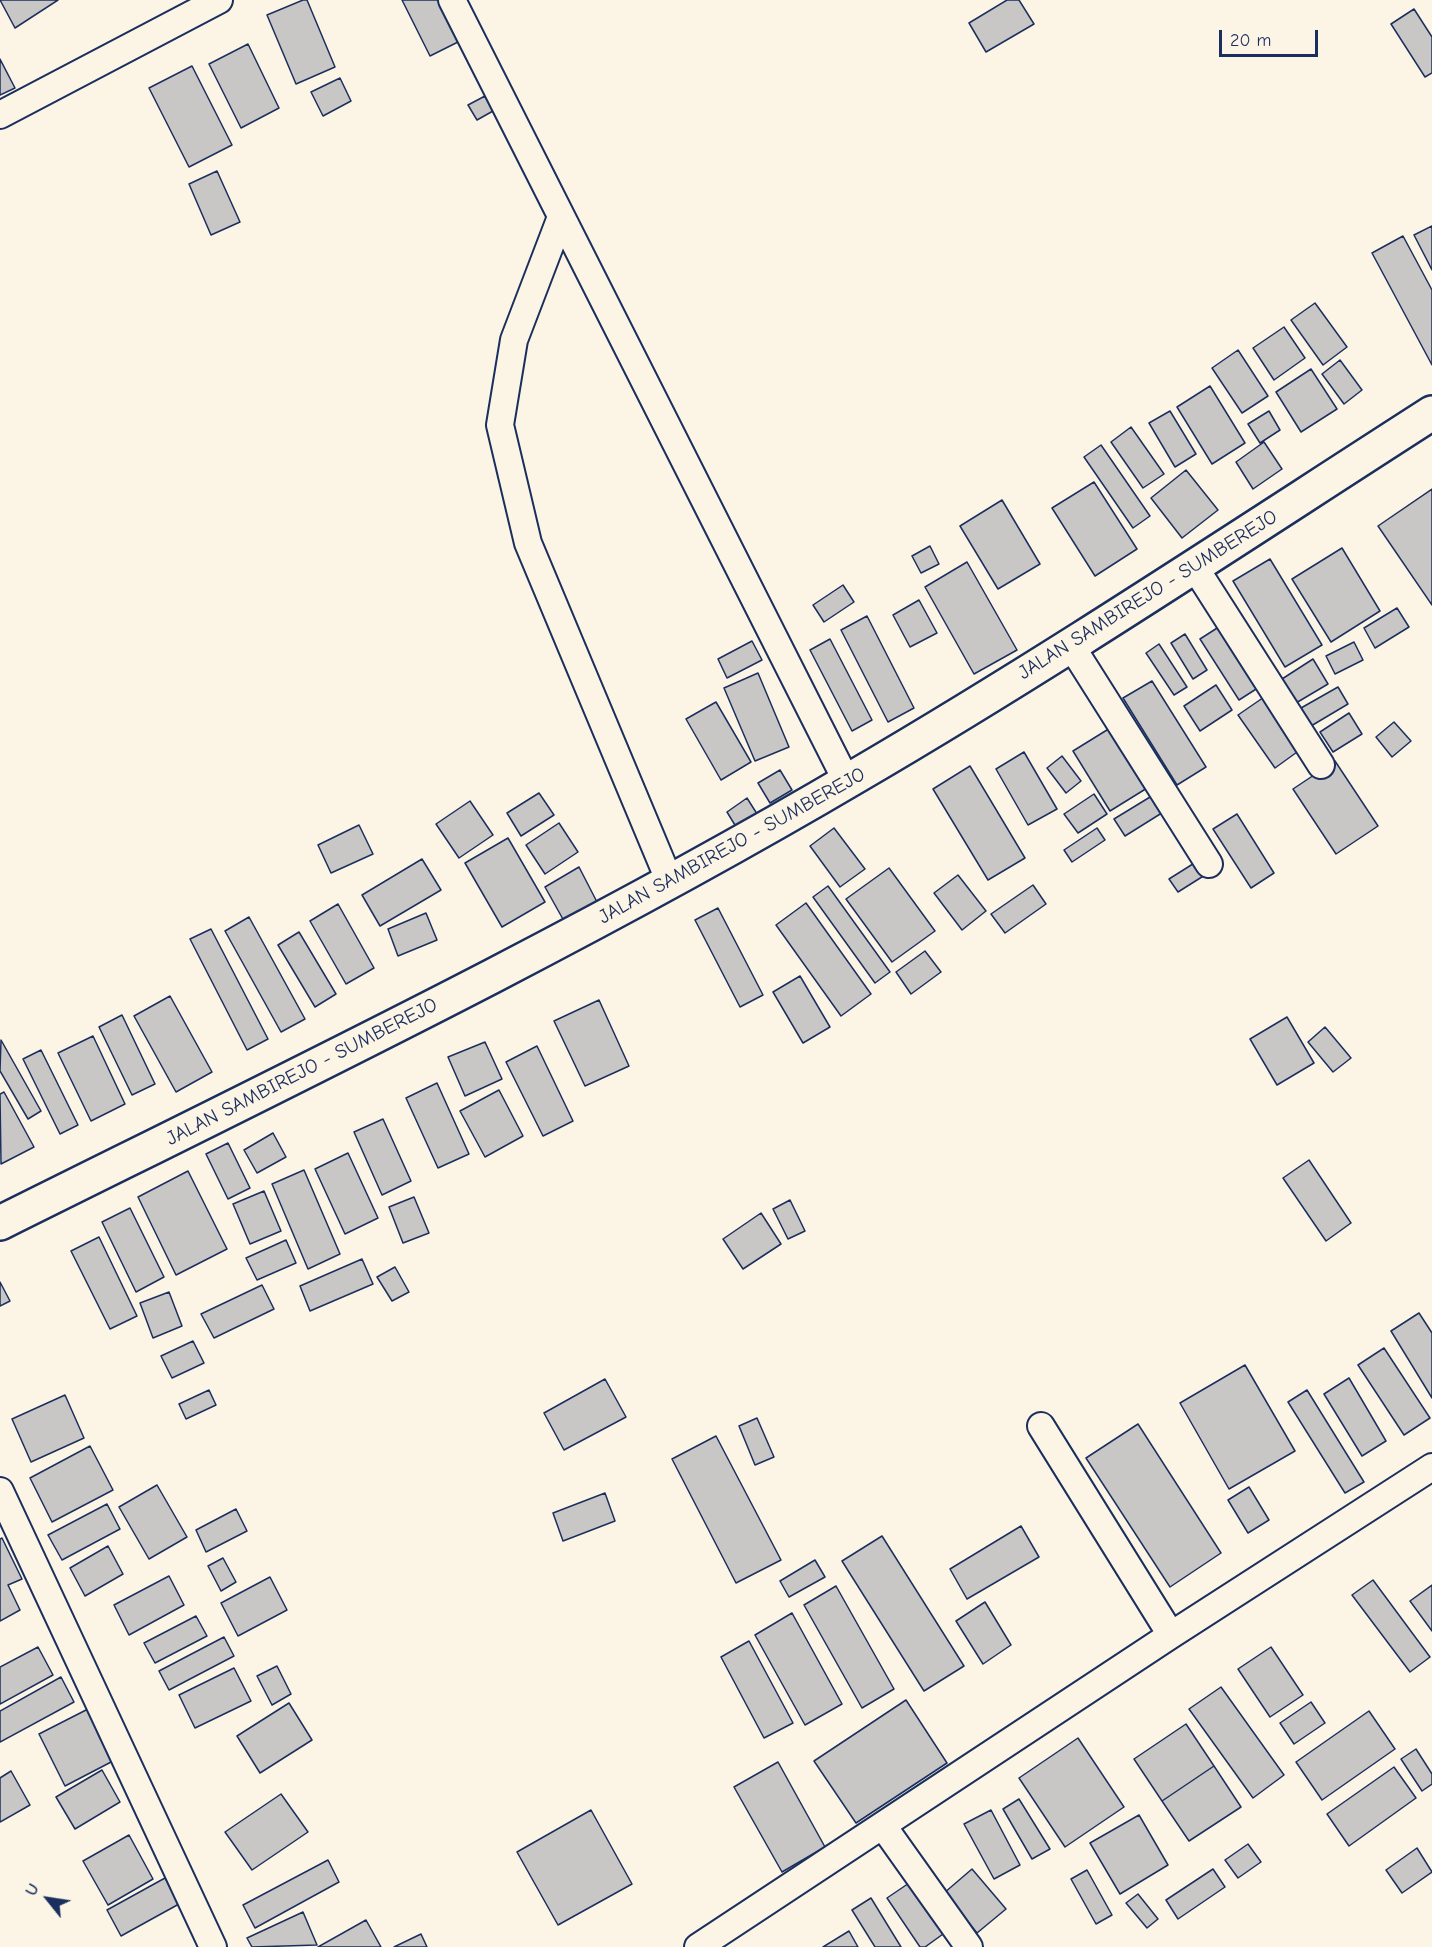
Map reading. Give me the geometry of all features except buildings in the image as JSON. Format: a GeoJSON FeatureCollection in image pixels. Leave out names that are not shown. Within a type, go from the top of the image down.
{"type":"FeatureCollection","features":[{"type":"Feature","properties":{"kind":"main road","name":"JALAN SAMBIREJO - SUMBEREJO"},"geometry":{"type":"LineString","coordinates":[[0,1224],[541,953],[847,782],[1070,645],[1432,413]]}},
{"type":"Feature","properties":{"kind":"street"},"geometry":{"type":"LineString","coordinates":[[0,115],[219,0]]}},
{"type":"Feature","properties":{"kind":"street"},"geometry":{"type":"LineString","coordinates":[[452,0],[847,782]]}},
{"type":"Feature","properties":{"kind":"street"},"geometry":{"type":"LineString","coordinates":[[561,217],[514,339],[500,424],[528,543],[669,880]]}},
{"type":"Feature","properties":{"kind":"street"},"geometry":{"type":"LineString","coordinates":[[1194,566],[1321,765]]}},
{"type":"Feature","properties":{"kind":"street"},"geometry":{"type":"LineString","coordinates":[[1070,645],[1209,864]]}},
{"type":"Feature","properties":{"kind":"street"},"geometry":{"type":"LineString","coordinates":[[1041,1426],[1171,1635]]}},
{"type":"Feature","properties":{"kind":"street"},"geometry":{"type":"LineString","coordinates":[[698,1947],[1171,1635],[1432,1467]]}},
{"type":"Feature","properties":{"kind":"street"},"geometry":{"type":"LineString","coordinates":[[0,1491],[213,1947]]}},
{"type":"Feature","properties":{"kind":"street"},"geometry":{"type":"LineString","coordinates":[[883,1826],[969,1947]]}}]}
